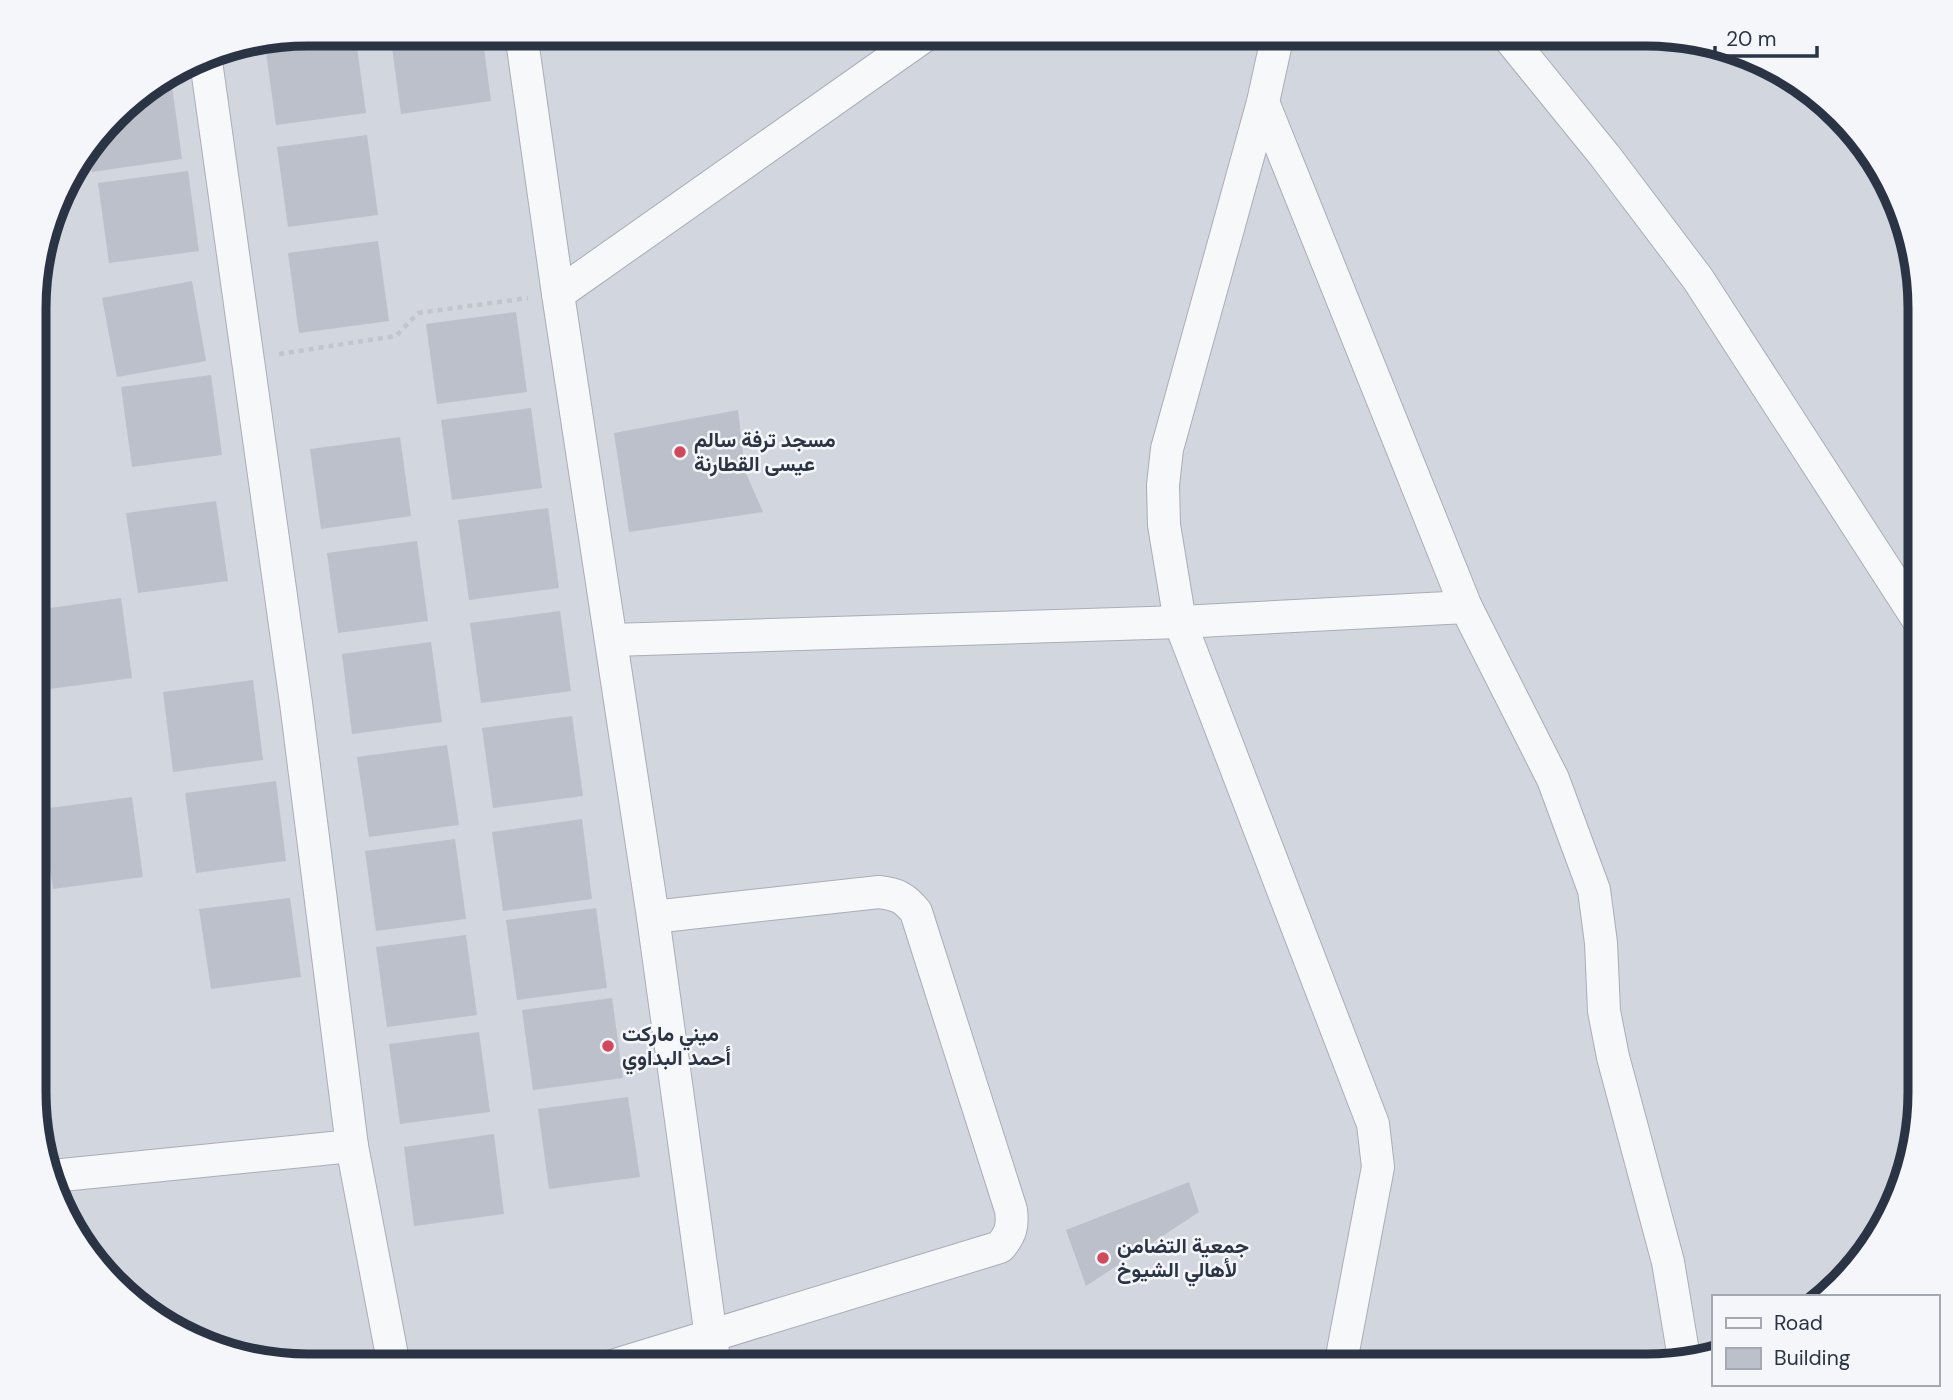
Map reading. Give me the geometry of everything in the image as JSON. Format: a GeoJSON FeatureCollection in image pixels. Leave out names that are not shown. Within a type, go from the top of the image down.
{"type":"FeatureCollection","features":[{"type":"Feature","properties":{"kind":"street"},"geometry":{"type":"LineString","coordinates":[[523,46],[653,917],[713,1354]]}},
{"type":"Feature","properties":{"kind":"street"},"geometry":{"type":"LineString","coordinates":[[558,294],[909,46]]}},
{"type":"Feature","properties":{"kind":"street"},"geometry":{"type":"LineString","coordinates":[[1275,46],[1263,102],[1167,449],[1163,485],[1164,525],[1180,622],[1373,1124],[1378,1167],[1342,1354]]}},
{"type":"Feature","properties":{"kind":"street"},"geometry":{"type":"LineString","coordinates":[[1516,46],[1605,156],[1698,279],[1908,604]]}},
{"type":"Feature","properties":{"kind":"street"},"geometry":{"type":"LineString","coordinates":[[207,65],[296,703],[352,1146],[392,1354]]}},
{"type":"Feature","properties":{"kind":"street"},"geometry":{"type":"LineString","coordinates":[[1263,102],[1466,607],[1553,779],[1594,890],[1601,943],[1604,1011],[1613,1058],[1668,1262],[1683,1351]]}},
{"type":"Feature","properties":{"kind":"street"},"geometry":{"type":"LineString","coordinates":[[612,640],[1180,622],[1466,607]]}},
{"type":"Feature","properties":{"kind":"street"},"geometry":{"type":"LineString","coordinates":[[650,1354],[1000,1247],[1009,1236],[1013,1223],[916,912],[906,899],[879,892],[653,917]]}},
{"type":"Feature","properties":{"kind":"street"},"geometry":{"type":"LineString","coordinates":[[59,1176],[352,1146]]}},
{"type":"Feature","properties":{"kind":"path"},"geometry":{"type":"LineString","coordinates":[[247,359],[396,336],[418,313],[558,294]]}},
{"type":"Feature","properties":{"kind":"shaded area"},"geometry":{"type":"Polygon","coordinates":[[[1663,46],[1713,54],[1746,65],[1805,100],[1843,135],[1881,192],[1899,240],[1908,307],[1908,1093],[1905,1127],[1894,1177],[1881,1208],[1853,1252],[1831,1278],[1812,1295],[1712,1295],[1712,1346],[1663,1354],[290,1354],[240,1346],[207,1335],[148,1300],[110,1265],[72,1208],[54,1160],[46,1110],[46,290],[54,240],[65,207],[90,162],[122,122],[162,90],[192,72],[223,59],[273,48],[1663,46]]]}},
{"type":"Feature","properties":{"kind":"building"},"geometry":{"type":"Polygon","coordinates":[[[290,46],[357,46],[366,113],[276,125],[266,49],[290,46]]]}},
{"type":"Feature","properties":{"kind":"building"},"geometry":{"type":"Polygon","coordinates":[[[392,46],[484,46],[491,101],[401,114],[392,46]]]}},
{"type":"Feature","properties":{"kind":"building"},"geometry":{"type":"Polygon","coordinates":[[[172,84],[182,159],[92,172],[91,161],[110,135],[135,110],[172,84]]]}},
{"type":"Feature","properties":{"kind":"building"},"geometry":{"type":"Polygon","coordinates":[[[367,135],[378,215],[288,227],[277,147],[367,135]]]}},
{"type":"Feature","properties":{"kind":"building"},"geometry":{"type":"Polygon","coordinates":[[[188,171],[199,251],[109,263],[98,183],[188,171]]]}},
{"type":"Feature","properties":{"kind":"building"},"geometry":{"type":"Polygon","coordinates":[[[378,241],[389,321],[299,333],[288,253],[378,241]]]}},
{"type":"Feature","properties":{"kind":"building"},"geometry":{"type":"Polygon","coordinates":[[[192,281],[206,361],[117,377],[102,298],[192,281]]]}},
{"type":"Feature","properties":{"kind":"building"},"geometry":{"type":"Polygon","coordinates":[[[516,312],[527,392],[437,404],[426,324],[516,312]]]}},
{"type":"Feature","properties":{"kind":"building"},"geometry":{"type":"Polygon","coordinates":[[[211,375],[222,455],[132,467],[121,387],[211,375]]]}},
{"type":"Feature","properties":{"kind":"building"},"geometry":{"type":"Polygon","coordinates":[[[531,408],[542,488],[452,500],[441,420],[531,408]]]}},
{"type":"Feature","properties":{"kind":"building","name":"مسجد ترفة سالم عيسى القطارنة"},"geometry":{"type":"Polygon","coordinates":[[[738,410],[745,471],[763,512],[629,532],[614,433],[738,410]]]}},
{"type":"Feature","properties":{"kind":"building"},"geometry":{"type":"Polygon","coordinates":[[[400,437],[411,516],[321,529],[310,449],[400,437]]]}},
{"type":"Feature","properties":{"kind":"building"},"geometry":{"type":"Polygon","coordinates":[[[216,501],[228,581],[138,593],[126,513],[216,501]]]}},
{"type":"Feature","properties":{"kind":"building"},"geometry":{"type":"Polygon","coordinates":[[[548,508],[559,588],[469,600],[458,520],[548,508]]]}},
{"type":"Feature","properties":{"kind":"building"},"geometry":{"type":"Polygon","coordinates":[[[417,541],[428,621],[338,633],[327,553],[417,541]]]}},
{"type":"Feature","properties":{"kind":"building"},"geometry":{"type":"Polygon","coordinates":[[[121,598],[132,678],[46,689],[46,609],[121,598]]]}},
{"type":"Feature","properties":{"kind":"building"},"geometry":{"type":"Polygon","coordinates":[[[560,611],[571,691],[481,703],[470,623],[560,611]]]}},
{"type":"Feature","properties":{"kind":"building"},"geometry":{"type":"Polygon","coordinates":[[[431,642],[442,722],[352,734],[342,654],[431,642]]]}},
{"type":"Feature","properties":{"kind":"building"},"geometry":{"type":"Polygon","coordinates":[[[253,680],[263,760],[173,772],[163,692],[253,680]]]}},
{"type":"Feature","properties":{"kind":"building"},"geometry":{"type":"Polygon","coordinates":[[[572,716],[583,796],[493,808],[482,728],[572,716]]]}},
{"type":"Feature","properties":{"kind":"building"},"geometry":{"type":"Polygon","coordinates":[[[447,745],[459,825],[369,837],[357,757],[447,745]]]}},
{"type":"Feature","properties":{"kind":"building"},"geometry":{"type":"Polygon","coordinates":[[[276,781],[286,861],[196,873],[185,793],[276,781]]]}},
{"type":"Feature","properties":{"kind":"building"},"geometry":{"type":"Polygon","coordinates":[[[132,797],[143,877],[53,889],[46,838],[46,808],[132,797]]]}},
{"type":"Feature","properties":{"kind":"building"},"geometry":{"type":"Polygon","coordinates":[[[582,819],[592,899],[503,911],[492,832],[582,819]]]}},
{"type":"Feature","properties":{"kind":"building"},"geometry":{"type":"Polygon","coordinates":[[[455,839],[466,919],[376,931],[365,851],[455,839]]]}},
{"type":"Feature","properties":{"kind":"building"},"geometry":{"type":"Polygon","coordinates":[[[290,898],[301,977],[211,989],[199,909],[290,898]]]}},
{"type":"Feature","properties":{"kind":"building"},"geometry":{"type":"Polygon","coordinates":[[[596,908],[607,988],[517,1000],[506,920],[596,908]]]}},
{"type":"Feature","properties":{"kind":"building"},"geometry":{"type":"Polygon","coordinates":[[[466,935],[477,1015],[387,1027],[376,947],[466,935]]]}},
{"type":"Feature","properties":{"kind":"building"},"geometry":{"type":"Polygon","coordinates":[[[612,998],[623,1078],[533,1090],[522,1010],[612,998]]]}},
{"type":"Feature","properties":{"kind":"building"},"geometry":{"type":"Polygon","coordinates":[[[479,1032],[490,1112],[400,1124],[389,1044],[479,1032]]]}},
{"type":"Feature","properties":{"kind":"building"},"geometry":{"type":"Polygon","coordinates":[[[628,1097],[640,1177],[549,1189],[538,1109],[628,1097]]]}},
{"type":"Feature","properties":{"kind":"building"},"geometry":{"type":"Polygon","coordinates":[[[494,1134],[504,1214],[414,1226],[404,1147],[494,1134]]]}},
{"type":"Feature","properties":{"kind":"building","name":"جمعية التضامن لأهالي الشيوخ"},"geometry":{"type":"Polygon","coordinates":[[[1189,1182],[1199,1212],[1086,1286],[1066,1230],[1189,1182]]]}},
{"type":"Feature","properties":{"kind":"place","name":"مسجد ترفة سالم عيسى القطارنة"},"geometry":{"type":"Point","coordinates":[680,452]}},
{"type":"Feature","properties":{"kind":"place","name":"ميني ماركت أحمد البداوي"},"geometry":{"type":"Point","coordinates":[608,1046]}},
{"type":"Feature","properties":{"kind":"place","name":"جمعية التضامن لأهالي الشيوخ"},"geometry":{"type":"Point","coordinates":[1103,1258]}}]}
